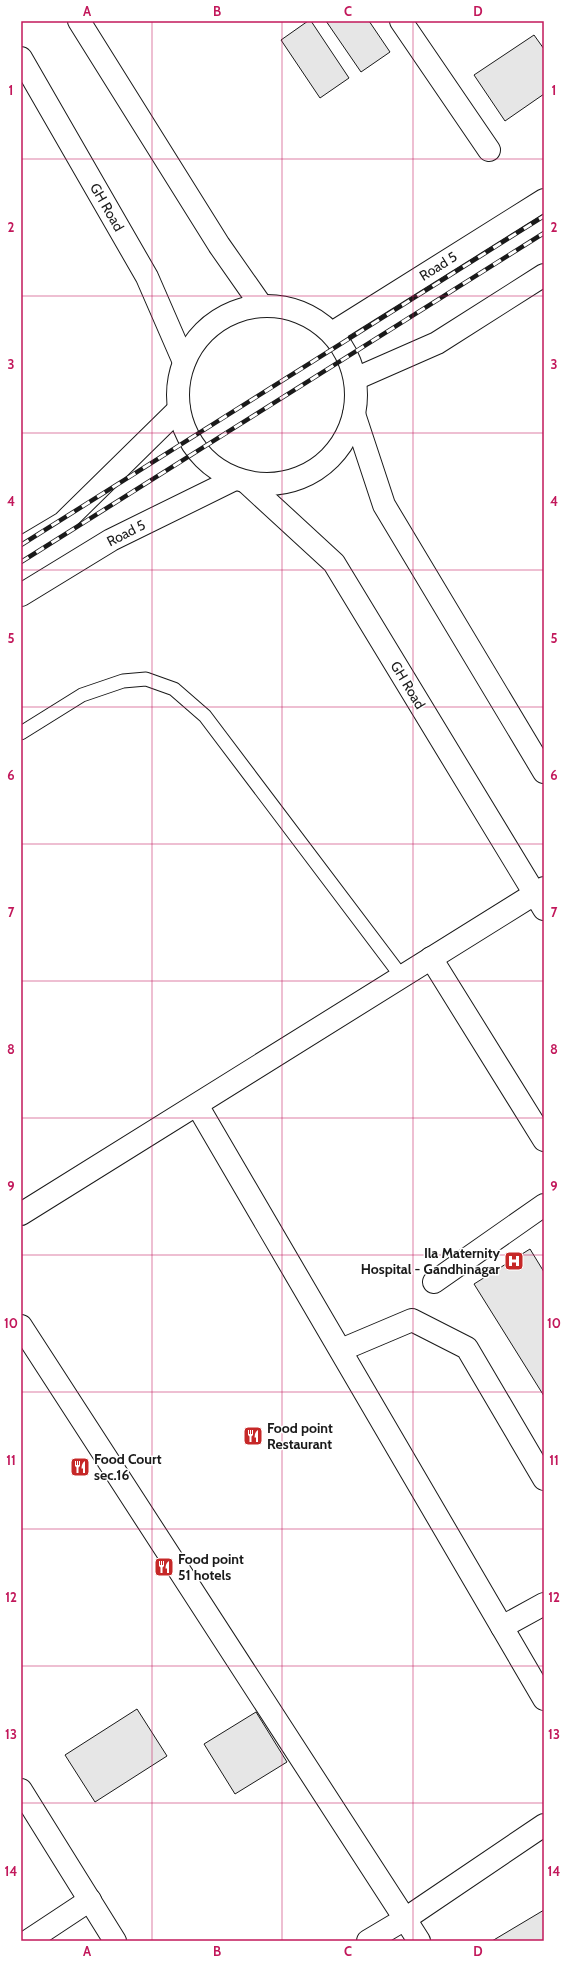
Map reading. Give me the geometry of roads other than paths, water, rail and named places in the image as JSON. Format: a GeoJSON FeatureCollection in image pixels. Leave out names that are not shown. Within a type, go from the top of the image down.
{"type":"FeatureCollection","features":[{"type":"Feature","properties":{"kind":"street"},"geometry":{"type":"LineString","coordinates":[[78,21],[219,245],[261,305]]}},
{"type":"Feature","properties":{"kind":"street"},"geometry":{"type":"LineString","coordinates":[[402,21],[489,150]]}},
{"type":"Feature","properties":{"kind":"street","name":"GH Road"},"geometry":{"type":"LineString","coordinates":[[21,58],[147,277],[184,362]]}},
{"type":"Feature","properties":{"kind":"street","name":"Road 5"},"geometry":{"type":"LineString","coordinates":[[332,332],[544,200]]}},
{"type":"Feature","properties":{"kind":"street"},"geometry":{"type":"LineString","coordinates":[[355,379],[437,343],[544,275]]}},
{"type":"Feature","properties":{"kind":"street"},"geometry":{"type":"LineString","coordinates":[[261,305],[287,307],[311,317],[332,332],[347,354],[355,379],[357,396],[354,414],[344,441],[326,462],[302,477],[274,484],[240,481],[214,468],[197,451],[186,432],[179,409],[178,385],[184,362],[196,340],[215,322],[237,310],[261,305]]}},
{"type":"Feature","properties":{"kind":"street"},"geometry":{"type":"LineString","coordinates":[[21,548],[63,523],[179,409]]}},
{"type":"Feature","properties":{"kind":"street"},"geometry":{"type":"LineString","coordinates":[[354,414],[384,505],[544,772]]}},
{"type":"Feature","properties":{"kind":"street","name":"GH Road"},"geometry":{"type":"LineString","coordinates":[[240,481],[334,563],[541,897]]}},
{"type":"Feature","properties":{"kind":"street","name":"Road 5"},"geometry":{"type":"LineString","coordinates":[[21,595],[111,540],[240,481]]}},
{"type":"Feature","properties":{"kind":"street"},"geometry":{"type":"LineString","coordinates":[[21,1214],[432,958],[541,897]]}},
{"type":"Feature","properties":{"kind":"street"},"geometry":{"type":"LineString","coordinates":[[432,958],[544,1140]]}},
{"type":"Feature","properties":{"kind":"street"},"geometry":{"type":"LineString","coordinates":[[197,1105],[544,1699]]}},
{"type":"Feature","properties":{"kind":"street"},"geometry":{"type":"LineString","coordinates":[[434,1282],[544,1205]]}},
{"type":"Feature","properties":{"kind":"street"},"geometry":{"type":"LineString","coordinates":[[341,1350],[412,1320],[467,1348],[544,1479]]}},
{"type":"Feature","properties":{"kind":"street"},"geometry":{"type":"LineString","coordinates":[[21,1326],[419,1941]]}},
{"type":"Feature","properties":{"kind":"street"},"geometry":{"type":"LineString","coordinates":[[502,1627],[544,1604]]}},
{"type":"Feature","properties":{"kind":"street"},"geometry":{"type":"LineString","coordinates":[[21,1790],[115,1941]]}},
{"type":"Feature","properties":{"kind":"street"},"geometry":{"type":"LineString","coordinates":[[368,1941],[405,1919],[544,1825]]}},
{"type":"Feature","properties":{"kind":"street"},"geometry":{"type":"LineString","coordinates":[[28,1941],[90,1900]]}},
{"type":"Feature","properties":{"kind":"lane"},"geometry":{"type":"LineString","coordinates":[[21,733],[82,695],[123,681],[146,680],[174,689],[205,716],[402,977]]}},
{"type":"Feature","properties":{"kind":"railway"},"geometry":{"type":"LineString","coordinates":[[21,545],[544,216]]}},
{"type":"Feature","properties":{"kind":"railway"},"geometry":{"type":"LineString","coordinates":[[21,562],[544,233]]}},
{"type":"Feature","properties":{"kind":"place","name":"Ila Maternity Hospital - Gandhinagar"},"geometry":{"type":"Point","coordinates":[514,1261]}},
{"type":"Feature","properties":{"kind":"place","name":"Food point Restaurant"},"geometry":{"type":"Point","coordinates":[253,1436]}},
{"type":"Feature","properties":{"kind":"place","name":"Food Court sec.16"},"geometry":{"type":"Point","coordinates":[80,1467]}},
{"type":"Feature","properties":{"kind":"place","name":"Food point 51 hotels"},"geometry":{"type":"Point","coordinates":[164,1567]}}]}
